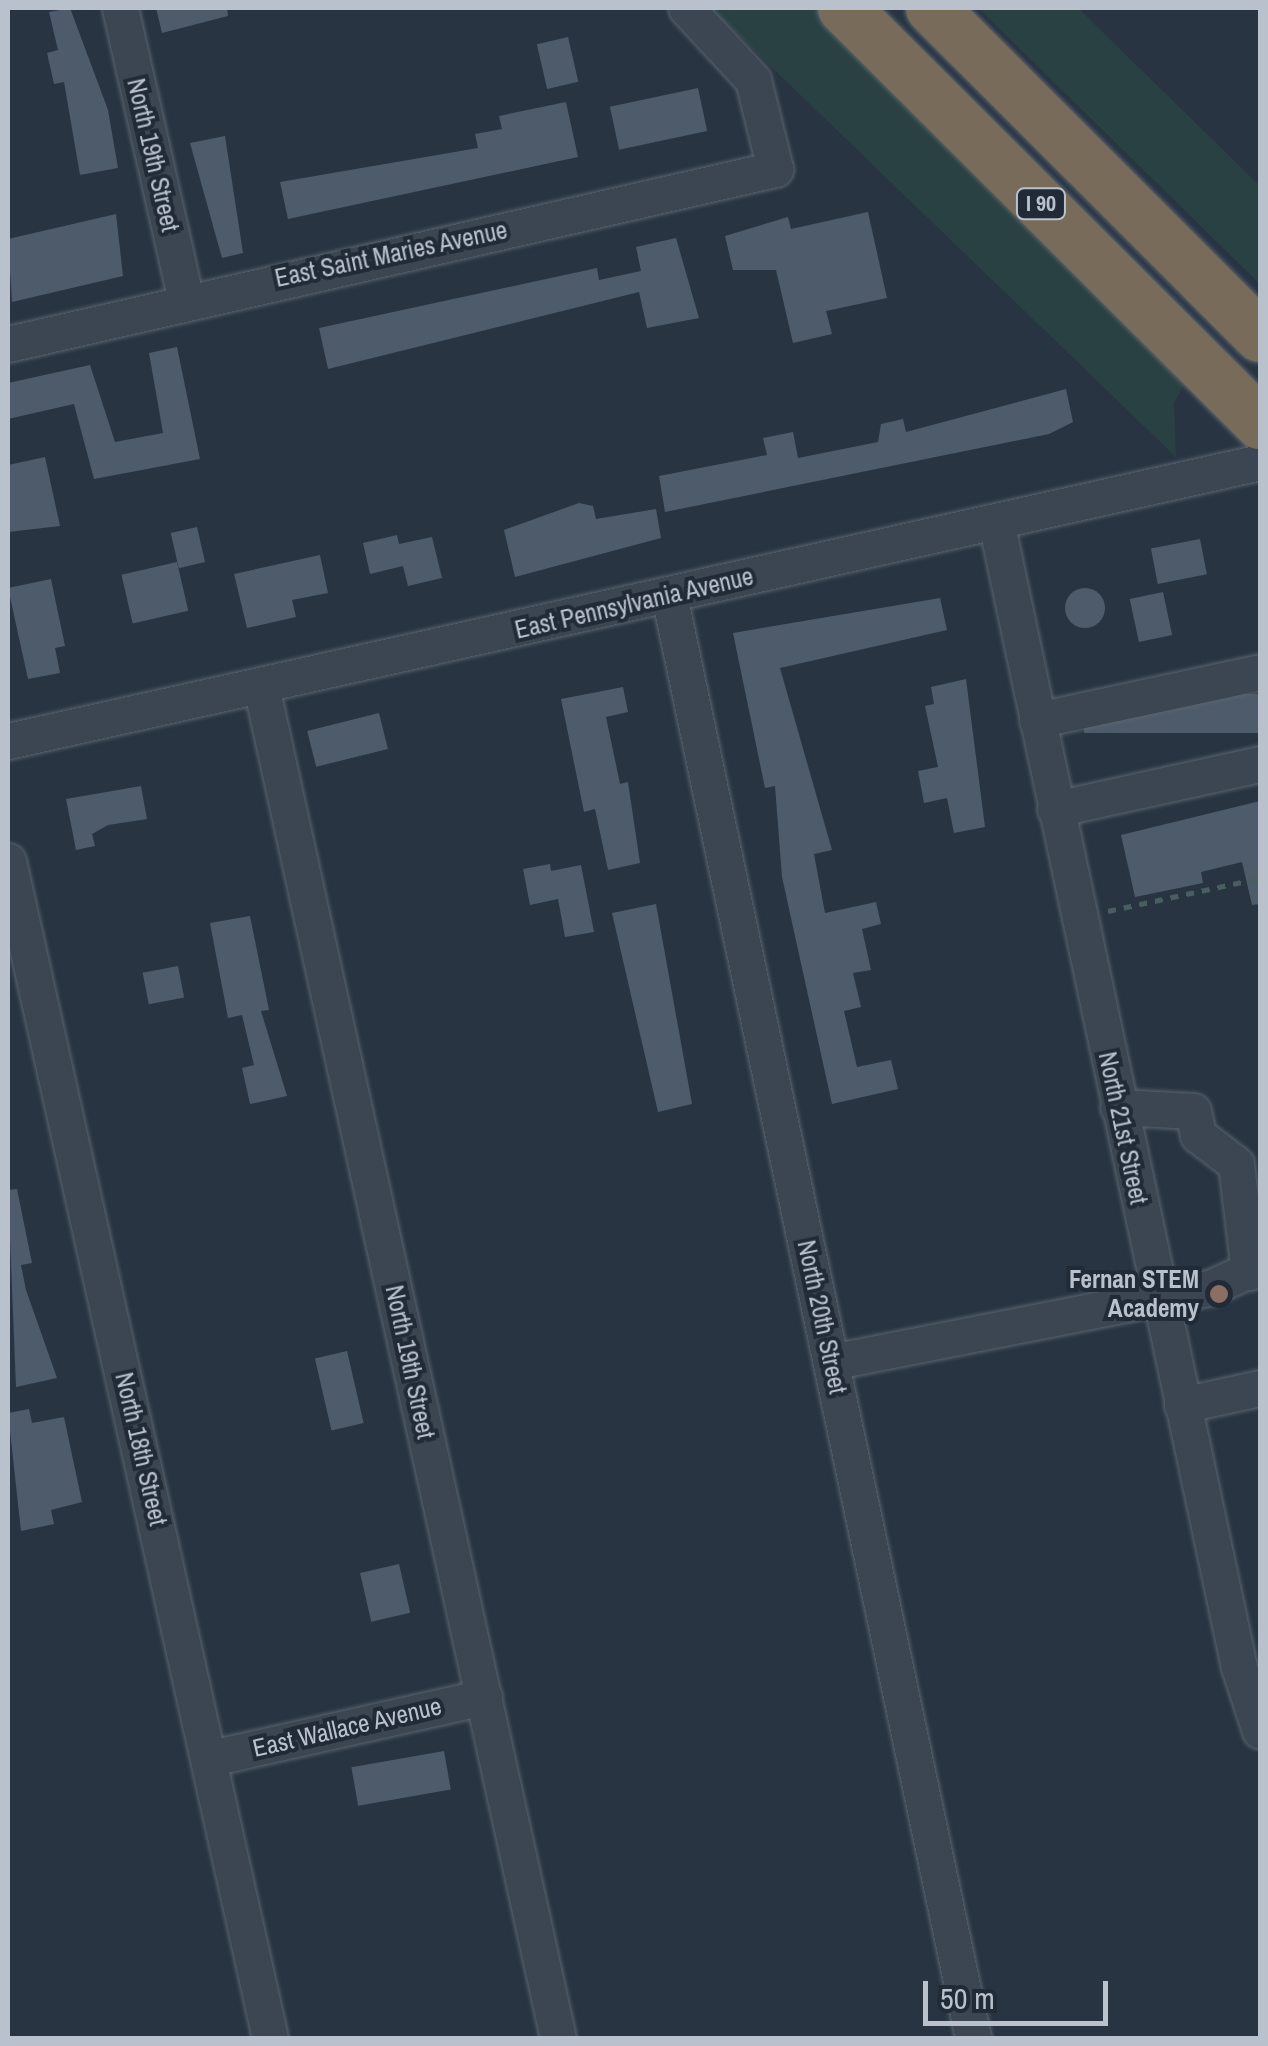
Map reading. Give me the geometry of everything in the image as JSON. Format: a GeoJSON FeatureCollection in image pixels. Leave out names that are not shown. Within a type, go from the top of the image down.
{"type":"FeatureCollection","features":[{"type":"Feature","properties":{"kind":"highway","name":"I 90"},"geometry":{"type":"LineString","coordinates":[[844,8],[1250,412]]}},
{"type":"Feature","properties":{"kind":"highway","name":"I 90"},"geometry":{"type":"LineString","coordinates":[[932,8],[1260,336]]}},
{"type":"Feature","properties":{"kind":"street","name":"North 19th Street"},"geometry":{"type":"LineString","coordinates":[[120,8],[186,302]]}},
{"type":"Feature","properties":{"kind":"street","name":"East Saint Maries Avenue"},"geometry":{"type":"LineString","coordinates":[[8,344],[775,169],[753,80],[686,8]]}},
{"type":"Feature","properties":{"kind":"street","name":"East Pennsylvania Avenue"},"geometry":{"type":"LineString","coordinates":[[8,740],[1260,462]]}},
{"type":"Feature","properties":{"kind":"street","name":"North 21st Street"},"geometry":{"type":"LineString","coordinates":[[996,522],[1182,1405],[1260,1731]]}},
{"type":"Feature","properties":{"kind":"street","name":"North 20th Street"},"geometry":{"type":"LineString","coordinates":[[669,596],[973,2038]]}},
{"type":"Feature","properties":{"kind":"street"},"geometry":{"type":"LineString","coordinates":[[1038,720],[1260,672]]}},
{"type":"Feature","properties":{"kind":"street","name":"North 19th Street"},"geometry":{"type":"LineString","coordinates":[[260,686],[558,2038]]}},
{"type":"Feature","properties":{"kind":"street"},"geometry":{"type":"LineString","coordinates":[[1056,809],[1260,764]]}},
{"type":"Feature","properties":{"kind":"street","name":"North 18th Street"},"geometry":{"type":"LineString","coordinates":[[8,860],[270,2038]]}},
{"type":"Feature","properties":{"kind":"street"},"geometry":{"type":"LineString","coordinates":[[832,1362],[1158,1294],[1255,1269],[1240,1172],[1198,1135],[1192,1111],[1118,1107]]}},
{"type":"Feature","properties":{"kind":"street"},"geometry":{"type":"LineString","coordinates":[[1182,1405],[1260,1388]]}},
{"type":"Feature","properties":{"kind":"street","name":"East Wallace Avenue"},"geometry":{"type":"LineString","coordinates":[[210,1758],[484,1697]]}},
{"type":"Feature","properties":{"kind":"path"},"geometry":{"type":"LineString","coordinates":[[1106,912],[1260,878]]}},
{"type":"Feature","properties":{"kind":"green space"},"geometry":{"type":"Polygon","coordinates":[[[710,8],[816,8],[1190,374],[1174,403],[1176,457],[710,8]]]}},
{"type":"Feature","properties":{"kind":"green space"},"geometry":{"type":"Polygon","coordinates":[[[978,8],[1078,8],[1260,186],[1260,284],[978,8]]]}},
{"type":"Feature","properties":{"kind":"building"},"geometry":{"type":"Polygon","coordinates":[[[70,8],[108,110],[118,168],[80,175],[64,82],[54,84],[47,53],[58,50],[49,12],[70,8]]]}},
{"type":"Feature","properties":{"kind":"building"},"geometry":{"type":"Polygon","coordinates":[[[156,8],[227,8],[228,16],[162,33],[156,8]]]}},
{"type":"Feature","properties":{"kind":"building"},"geometry":{"type":"Polygon","coordinates":[[[568,37],[578,82],[547,89],[537,44],[568,37]]]}},
{"type":"Feature","properties":{"kind":"building"},"geometry":{"type":"Polygon","coordinates":[[[698,88],[707,131],[619,150],[610,107],[698,88]]]}},
{"type":"Feature","properties":{"kind":"building"},"geometry":{"type":"Polygon","coordinates":[[[566,102],[578,157],[288,219],[280,182],[478,148],[475,134],[502,129],[499,116],[566,102]]]}},
{"type":"Feature","properties":{"kind":"building"},"geometry":{"type":"Polygon","coordinates":[[[225,136],[243,253],[222,258],[190,143],[225,136]]]}},
{"type":"Feature","properties":{"kind":"building"},"geometry":{"type":"Polygon","coordinates":[[[868,212],[887,298],[826,311],[832,334],[793,343],[776,270],[733,270],[725,236],[788,217],[791,229],[868,212]]]}},
{"type":"Feature","properties":{"kind":"building"},"geometry":{"type":"Polygon","coordinates":[[[116,214],[123,276],[12,302],[8,239],[116,214]]]}},
{"type":"Feature","properties":{"kind":"building"},"geometry":{"type":"Polygon","coordinates":[[[676,238],[699,318],[647,328],[639,292],[328,369],[319,328],[597,268],[599,280],[641,271],[636,247],[676,238]]]}},
{"type":"Feature","properties":{"kind":"building"},"geometry":{"type":"Polygon","coordinates":[[[177,347],[200,459],[94,479],[74,404],[8,419],[8,383],[90,365],[115,442],[163,433],[149,353],[177,347]]]}},
{"type":"Feature","properties":{"kind":"building"},"geometry":{"type":"Polygon","coordinates":[[[1066,389],[1073,422],[1049,434],[665,512],[659,476],[767,455],[763,438],[793,432],[798,458],[878,442],[881,424],[903,419],[906,432],[1066,389]]]}},
{"type":"Feature","properties":{"kind":"building"},"geometry":{"type":"Polygon","coordinates":[[[45,457],[60,526],[8,532],[8,465],[45,457]]]}},
{"type":"Feature","properties":{"kind":"building"},"geometry":{"type":"Polygon","coordinates":[[[579,503],[593,506],[596,519],[656,509],[661,538],[515,577],[504,530],[579,503]]]}},
{"type":"Feature","properties":{"kind":"building"},"geometry":{"type":"Polygon","coordinates":[[[197,527],[205,562],[179,568],[171,533],[197,527]]]}},
{"type":"Feature","properties":{"kind":"building"},"geometry":{"type":"Polygon","coordinates":[[[397,535],[399,544],[432,537],[442,578],[408,586],[403,566],[370,574],[363,543],[397,535]]]}},
{"type":"Feature","properties":{"kind":"building"},"geometry":{"type":"Polygon","coordinates":[[[1200,539],[1207,574],[1158,584],[1151,549],[1200,539]]]}},
{"type":"Feature","properties":{"kind":"building"},"geometry":{"type":"Polygon","coordinates":[[[320,555],[328,593],[292,600],[296,617],[247,628],[234,574],[320,555]]]}},
{"type":"Feature","properties":{"kind":"building"},"geometry":{"type":"Polygon","coordinates":[[[177,562],[188,611],[133,624],[121,575],[177,562]]]}},
{"type":"Feature","properties":{"kind":"building"},"geometry":{"type":"Polygon","coordinates":[[[51,579],[65,646],[55,648],[60,673],[28,679],[8,588],[51,579]]]}},
{"type":"Feature","properties":{"kind":"building"},"geometry":{"type":"Polygon","coordinates":[[[1085,588],[1099,594],[1105,608],[1099,622],[1085,628],[1071,622],[1065,608],[1071,594],[1085,588]]]}},
{"type":"Feature","properties":{"kind":"building"},"geometry":{"type":"Polygon","coordinates":[[[1163,592],[1172,635],[1139,642],[1130,599],[1163,592]]]}},
{"type":"Feature","properties":{"kind":"building"},"geometry":{"type":"Polygon","coordinates":[[[940,598],[947,630],[780,668],[832,850],[814,854],[825,913],[876,902],[881,924],[862,929],[871,970],[853,973],[861,1007],[844,1011],[857,1067],[891,1060],[898,1089],[832,1104],[782,877],[775,786],[765,788],[733,633],[940,598]]]}},
{"type":"Feature","properties":{"kind":"building"},"geometry":{"type":"Polygon","coordinates":[[[966,679],[985,827],[954,833],[947,798],[924,803],[918,771],[938,767],[925,706],[934,704],[931,687],[966,679]]]}},
{"type":"Feature","properties":{"kind":"building"},"geometry":{"type":"Polygon","coordinates":[[[623,687],[628,712],[606,717],[620,784],[628,782],[640,863],[608,870],[595,809],[584,812],[561,699],[623,687]]]}},
{"type":"Feature","properties":{"kind":"building"},"geometry":{"type":"Polygon","coordinates":[[[1084,694],[1260,694],[1260,733],[1084,733],[1084,694]]]}},
{"type":"Feature","properties":{"kind":"building"},"geometry":{"type":"Polygon","coordinates":[[[379,713],[388,749],[316,767],[307,731],[379,713]]]}},
{"type":"Feature","properties":{"kind":"building"},"geometry":{"type":"Polygon","coordinates":[[[141,786],[147,819],[108,825],[92,834],[95,846],[76,850],[66,799],[141,786]]]}},
{"type":"Feature","properties":{"kind":"building"},"geometry":{"type":"Polygon","coordinates":[[[1260,801],[1260,904],[1252,905],[1242,862],[1201,872],[1203,883],[1135,897],[1121,835],[1260,801]]]}},
{"type":"Feature","properties":{"kind":"building"},"geometry":{"type":"Polygon","coordinates":[[[550,864],[551,871],[581,865],[594,932],[565,937],[558,899],[530,905],[523,869],[550,864]]]}},
{"type":"Feature","properties":{"kind":"building"},"geometry":{"type":"Polygon","coordinates":[[[656,904],[692,1104],[658,1112],[612,913],[656,904]]]}},
{"type":"Feature","properties":{"kind":"building"},"geometry":{"type":"Polygon","coordinates":[[[250,916],[269,1010],[261,1011],[287,1096],[250,1104],[242,1068],[254,1065],[242,1015],[228,1018],[210,923],[250,916]]]}},
{"type":"Feature","properties":{"kind":"building"},"geometry":{"type":"Polygon","coordinates":[[[178,966],[184,997],[149,1004],[143,973],[178,966]]]}},
{"type":"Feature","properties":{"kind":"building"},"geometry":{"type":"Polygon","coordinates":[[[17,1189],[32,1263],[21,1265],[26,1290],[57,1378],[16,1387],[8,1190],[17,1189]]]}},
{"type":"Feature","properties":{"kind":"building"},"geometry":{"type":"Polygon","coordinates":[[[347,1351],[364,1423],[331,1431],[315,1358],[347,1351]]]}},
{"type":"Feature","properties":{"kind":"building"},"geometry":{"type":"Polygon","coordinates":[[[29,1409],[32,1423],[64,1417],[82,1502],[51,1510],[54,1524],[21,1531],[8,1413],[29,1409]]]}},
{"type":"Feature","properties":{"kind":"building"},"geometry":{"type":"Polygon","coordinates":[[[399,1564],[410,1613],[371,1622],[360,1573],[399,1564]]]}},
{"type":"Feature","properties":{"kind":"building"},"geometry":{"type":"Polygon","coordinates":[[[444,1751],[451,1789],[358,1806],[351,1767],[444,1751]]]}},
{"type":"Feature","properties":{"kind":"place","name":"Fernan STEM Academy"},"geometry":{"type":"Point","coordinates":[1219,1294]}}]}
